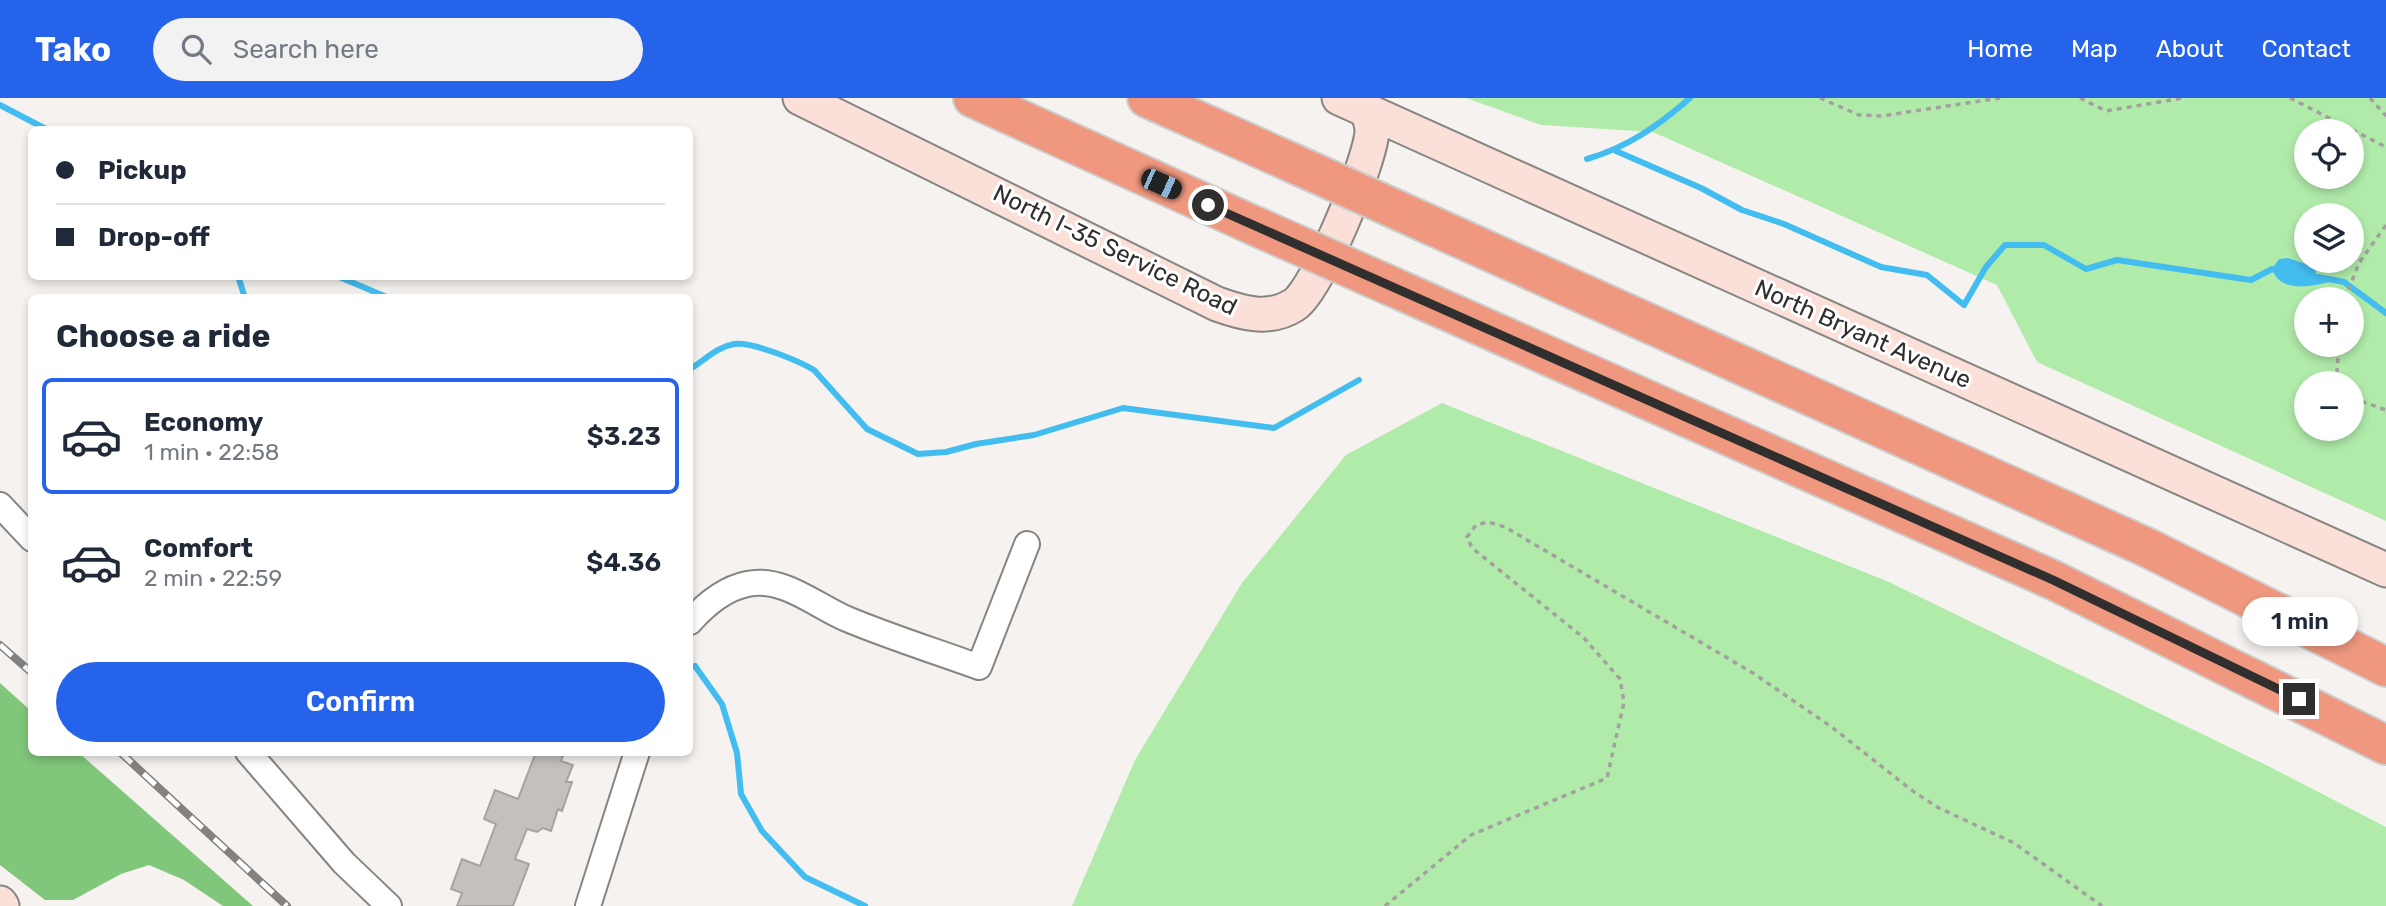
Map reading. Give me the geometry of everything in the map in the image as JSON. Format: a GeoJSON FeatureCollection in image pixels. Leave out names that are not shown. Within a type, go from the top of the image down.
{"type":"FeatureCollection","features":[{"type":"Feature","properties":{"kind":"highway"},"geometry":{"type":"LineString","coordinates":[[973,98],[2053,580],[2386,745]]}},
{"type":"Feature","properties":{"kind":"highway"},"geometry":{"type":"LineString","coordinates":[[1147,98],[2148,548],[2386,667]]}},
{"type":"Feature","properties":{"kind":"highway"},"geometry":{"type":"LineString","coordinates":[[2269,607],[2386,638]]}},
{"type":"Feature","properties":{"kind":"street","name":"North I-35 Service Road"},"geometry":{"type":"LineString","coordinates":[[800,98],[1217,304],[1253,314],[1280,312],[1307,294],[1363,169],[1372,131],[1354,104]]}},
{"type":"Feature","properties":{"kind":"street","name":"North Bryant Avenue"},"geometry":{"type":"LineString","coordinates":[[1354,104],[2386,570]]}},
{"type":"Feature","properties":{"kind":"street"},"geometry":{"type":"LineString","coordinates":[[1363,169],[1406,142],[1427,137]]}},
{"type":"Feature","properties":{"kind":"street"},"geometry":{"type":"LineString","coordinates":[[0,505],[28,535]]}},
{"type":"Feature","properties":{"kind":"street"},"geometry":{"type":"LineString","coordinates":[[697,613],[749,583],[775,586],[806,596],[845,618],[979,667],[1027,544]]}},
{"type":"Feature","properties":{"kind":"street"},"geometry":{"type":"LineString","coordinates":[[251,756],[344,863],[389,906]]}},
{"type":"Feature","properties":{"kind":"street"},"geometry":{"type":"LineString","coordinates":[[588,906],[636,756]]}},
{"type":"Feature","properties":{"kind":"path"},"geometry":{"type":"LineString","coordinates":[[1820,98],[1859,115],[1895,116],[2000,98]]}},
{"type":"Feature","properties":{"kind":"path"},"geometry":{"type":"LineString","coordinates":[[2080,98],[2106,111],[2183,98]]}},
{"type":"Feature","properties":{"kind":"path"},"geometry":{"type":"LineString","coordinates":[[2290,98],[2386,147]]}},
{"type":"Feature","properties":{"kind":"path"},"geometry":{"type":"LineString","coordinates":[[2370,98],[2386,116]]}},
{"type":"Feature","properties":{"kind":"path"},"geometry":{"type":"LineString","coordinates":[[2350,287],[2356,271],[2386,225]]}},
{"type":"Feature","properties":{"kind":"path"},"geometry":{"type":"LineString","coordinates":[[2364,402],[2386,410]]}},
{"type":"Feature","properties":{"kind":"path"},"geometry":{"type":"LineString","coordinates":[[1385,906],[1471,835],[1607,779],[1624,702],[1620,679],[1584,638],[1472,548],[1467,537],[1476,525],[1488,522],[1505,527],[1753,673],[1833,728],[1914,792],[1939,808],[2014,843],[2102,906]]}},
{"type":"Feature","properties":{"kind":"green space"},"geometry":{"type":"Polygon","coordinates":[[[1466,98],[2386,98],[2386,521],[2037,362],[1997,285],[1653,132],[1541,125],[1466,98]]]}},
{"type":"Feature","properties":{"kind":"green space"},"geometry":{"type":"Polygon","coordinates":[[[1442,403],[1889,582],[2268,766],[2386,827],[2386,906],[1072,906],[1135,760],[1242,583],[1346,455],[1442,403]]]}},
{"type":"Feature","properties":{"kind":"green space"},"geometry":{"type":"Polygon","coordinates":[[[0,683],[28,708],[28,756],[82,756],[253,906],[223,906],[184,880],[149,865],[121,874],[73,900],[45,900],[0,865],[0,683]]]}},
{"type":"Feature","properties":{"kind":"water"},"geometry":{"type":"Polygon","coordinates":[[[2279,259],[2294,260],[2294,273],[2316,273],[2330,282],[2297,286],[2282,282],[2272,269],[2279,259]]]}},
{"type":"Feature","properties":{"kind":"building"},"geometry":{"type":"Polygon","coordinates":[[[534,756],[563,756],[561,761],[573,765],[566,782],[572,782],[562,811],[558,809],[551,831],[543,828],[537,832],[527,829],[515,859],[529,864],[513,906],[457,906],[462,893],[451,889],[462,859],[480,866],[496,824],[484,819],[495,790],[518,799],[534,756]]]}},
{"type":"Feature","properties":{"kind":"waterway"},"geometry":{"type":"LineString","coordinates":[[1587,159],[1642,134],[1690,98]]}},
{"type":"Feature","properties":{"kind":"waterway"},"geometry":{"type":"LineString","coordinates":[[0,105],[40,126]]}},
{"type":"Feature","properties":{"kind":"waterway"},"geometry":{"type":"LineString","coordinates":[[1616,151],[1701,188],[1742,210],[1784,224],[1881,267],[1927,275],[1964,305],[1986,267],[2005,245],[2044,245],[2086,269],[2117,260],[2251,280],[2272,269],[2279,271]]}},
{"type":"Feature","properties":{"kind":"waterway"},"geometry":{"type":"LineString","coordinates":[[2318,277],[2344,282],[2386,313]]}},
{"type":"Feature","properties":{"kind":"waterway"},"geometry":{"type":"LineString","coordinates":[[239,280],[244,294]]}},
{"type":"Feature","properties":{"kind":"waterway"},"geometry":{"type":"LineString","coordinates":[[346,280],[380,294]]}},
{"type":"Feature","properties":{"kind":"waterway"},"geometry":{"type":"LineString","coordinates":[[693,367],[716,351],[734,344],[775,352],[814,370],[867,429],[918,454],[946,452],[976,444],[1034,435],[1123,408],[1274,428],[1359,380]]}},
{"type":"Feature","properties":{"kind":"waterway"},"geometry":{"type":"LineString","coordinates":[[695,666],[722,704],[737,753],[741,794],[762,831],[805,877],[865,906]]}},
{"type":"Feature","properties":{"kind":"railway"},"geometry":{"type":"LineString","coordinates":[[0,645],[28,670]]}},
{"type":"Feature","properties":{"kind":"railway"},"geometry":{"type":"LineString","coordinates":[[124,756],[287,906]]}},
{"type":"Feature","properties":{"kind":"route"},"geometry":{"type":"LineString","coordinates":[[1208,205],[2053,580],[2299,699]]}}]}
